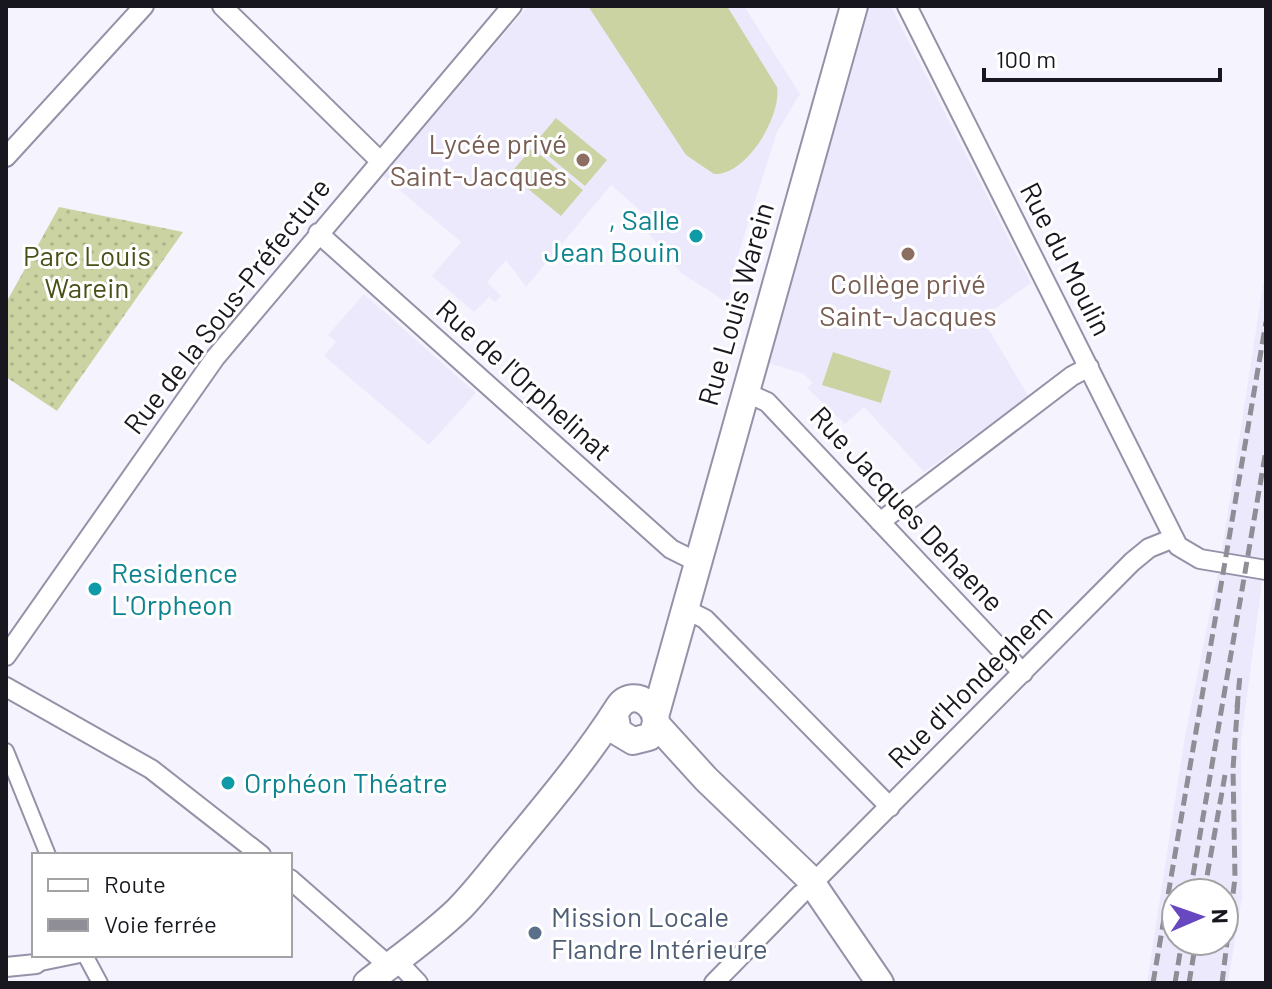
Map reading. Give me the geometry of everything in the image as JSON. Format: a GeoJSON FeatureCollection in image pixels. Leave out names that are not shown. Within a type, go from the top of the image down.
{"type":"FeatureCollection","features":[{"type":"Feature","properties":{"kind":"main road","name":"Rue Louis Warein"},"geometry":{"type":"LineString","coordinates":[[367,983],[463,905],[577,769],[638,722],[681,614],[697,562],[854,6]]}},
{"type":"Feature","properties":{"kind":"main road"},"geometry":{"type":"LineString","coordinates":[[638,722],[672,759],[807,888],[880,983]]}},
{"type":"Feature","properties":{"kind":"main road"},"geometry":{"type":"LineString","coordinates":[[807,888],[866,983]]}},
{"type":"Feature","properties":{"kind":"street"},"geometry":{"type":"LineString","coordinates":[[6,157],[144,6]]}},
{"type":"Feature","properties":{"kind":"street"},"geometry":{"type":"LineString","coordinates":[[222,6],[379,160]]}},
{"type":"Feature","properties":{"kind":"street","name":"Rue de la Sous-Préfecture"},"geometry":{"type":"LineString","coordinates":[[6,656],[215,358],[512,6]]}},
{"type":"Feature","properties":{"kind":"street","name":"Rue du Moulin"},"geometry":{"type":"LineString","coordinates":[[911,14],[1174,538]]}},
{"type":"Feature","properties":{"kind":"street","name":"Rue de l'Orphelinat"},"geometry":{"type":"LineString","coordinates":[[318,233],[671,549],[697,562]]}},
{"type":"Feature","properties":{"kind":"street"},"geometry":{"type":"LineString","coordinates":[[880,522],[1089,367]]}},
{"type":"Feature","properties":{"kind":"street","name":"Rue Jacques Dehaene"},"geometry":{"type":"LineString","coordinates":[[745,392],[767,402],[1023,673]]}},
{"type":"Feature","properties":{"kind":"street"},"geometry":{"type":"LineString","coordinates":[[1174,538],[1190,556],[1266,570]]}},
{"type":"Feature","properties":{"kind":"street","name":"Rue d'Hondeghem"},"geometry":{"type":"LineString","coordinates":[[714,983],[1138,556],[1174,538]]}},
{"type":"Feature","properties":{"kind":"street"},"geometry":{"type":"LineString","coordinates":[[681,614],[705,619],[890,807]]}},
{"type":"Feature","properties":{"kind":"street"},"geometry":{"type":"LineString","coordinates":[[6,687],[110,744],[182,791],[259,853]]}},
{"type":"Feature","properties":{"kind":"street"},"geometry":{"type":"LineString","coordinates":[[6,751],[47,853]]}},
{"type":"Feature","properties":{"kind":"street"},"geometry":{"type":"LineString","coordinates":[[292,881],[418,983]]}},
{"type":"Feature","properties":{"kind":"street"},"geometry":{"type":"LineString","coordinates":[[6,967],[73,957]]}},
{"type":"Feature","properties":{"kind":"street"},"geometry":{"type":"LineString","coordinates":[[84,957],[100,983]]}},
{"type":"Feature","properties":{"kind":"shaded area","name":"Lycée privé Saint-Jacques"},"geometry":{"type":"Polygon","coordinates":[[[528,6],[744,6],[800,94],[777,132],[734,268],[728,303],[681,273],[636,218],[642,212],[611,185],[526,287],[506,260],[487,282],[501,296],[495,302],[489,297],[474,312],[432,276],[461,242],[383,176],[528,6]]]}},
{"type":"Feature","properties":{"kind":"shaded area","name":"Collège privé Saint-Jacques"},"geometry":{"type":"Polygon","coordinates":[[[868,6],[891,6],[1031,283],[982,318],[1029,397],[924,472],[864,407],[845,424],[807,388],[813,383],[804,374],[768,363],[868,6]]]}},
{"type":"Feature","properties":{"kind":"shaded area"},"geometry":{"type":"Polygon","coordinates":[[[1266,266],[1266,552],[1241,742],[1240,909],[1240,877],[1163,877],[1185,736],[1220,563],[1266,266]]]}},
{"type":"Feature","properties":{"kind":"shaded area"},"geometry":{"type":"Polygon","coordinates":[[[364,294],[476,393],[429,445],[324,356],[336,342],[328,335],[364,294]]]}},
{"type":"Feature","properties":{"kind":"shaded area"},"geometry":{"type":"Polygon","coordinates":[[[1160,898],[1160,957],[1232,957],[1228,983],[1147,983],[1160,898]]]}},
{"type":"Feature","properties":{"kind":"green space"},"geometry":{"type":"Polygon","coordinates":[[[588,6],[727,6],[777,87],[774,113],[768,128],[749,155],[726,172],[714,174],[686,155],[588,6]]]}},
{"type":"Feature","properties":{"kind":"green space"},"geometry":{"type":"Polygon","coordinates":[[[556,118],[607,160],[585,186],[534,144],[556,118]]]}},
{"type":"Feature","properties":{"kind":"green space"},"geometry":{"type":"Polygon","coordinates":[[[532,148],[583,190],[561,216],[510,174],[532,148]]]}},
{"type":"Feature","properties":{"kind":"green space","name":"Parc Louis Warein"},"geometry":{"type":"Polygon","coordinates":[[[59,207],[183,232],[57,411],[6,377],[6,303],[59,207]]]}},
{"type":"Feature","properties":{"kind":"green space"},"geometry":{"type":"Polygon","coordinates":[[[833,352],[891,371],[881,403],[822,385],[833,352]]]}},
{"type":"Feature","properties":{"kind":"railway"},"geometry":{"type":"LineString","coordinates":[[1153,983],[1266,322]]}},
{"type":"Feature","properties":{"kind":"railway"},"geometry":{"type":"LineString","coordinates":[[1193,877],[1266,450]]}},
{"type":"Feature","properties":{"kind":"railway"},"geometry":{"type":"LineString","coordinates":[[1237,708],[1240,675]]}},
{"type":"Feature","properties":{"kind":"railway"},"geometry":{"type":"LineString","coordinates":[[1222,983],[1235,878],[1233,769],[1238,699]]}},
{"type":"Feature","properties":{"kind":"railway"},"geometry":{"type":"LineString","coordinates":[[1207,877],[1225,775]]}},
{"type":"Feature","properties":{"kind":"railway"},"geometry":{"type":"LineString","coordinates":[[1175,983],[1179,957]]}},
{"type":"Feature","properties":{"kind":"railway"},"geometry":{"type":"LineString","coordinates":[[1189,983],[1193,957]]}},
{"type":"Feature","properties":{"kind":"place","name":"Lycée privé Saint-Jacques"},"geometry":{"type":"Point","coordinates":[583,160]}},
{"type":"Feature","properties":{"kind":"place","name":", Salle Jean Bouin"},"geometry":{"type":"Point","coordinates":[696,236]}},
{"type":"Feature","properties":{"kind":"place","name":"Collège privé Saint-Jacques"},"geometry":{"type":"Point","coordinates":[908,254]}},
{"type":"Feature","properties":{"kind":"place","name":"Residence L'Orpheon"},"geometry":{"type":"Point","coordinates":[95,589]}},
{"type":"Feature","properties":{"kind":"place","name":"Orphéon Théatre"},"geometry":{"type":"Point","coordinates":[228,783]}},
{"type":"Feature","properties":{"kind":"place","name":"Mission Locale Flandre Intérieure"},"geometry":{"type":"Point","coordinates":[535,933]}}]}
